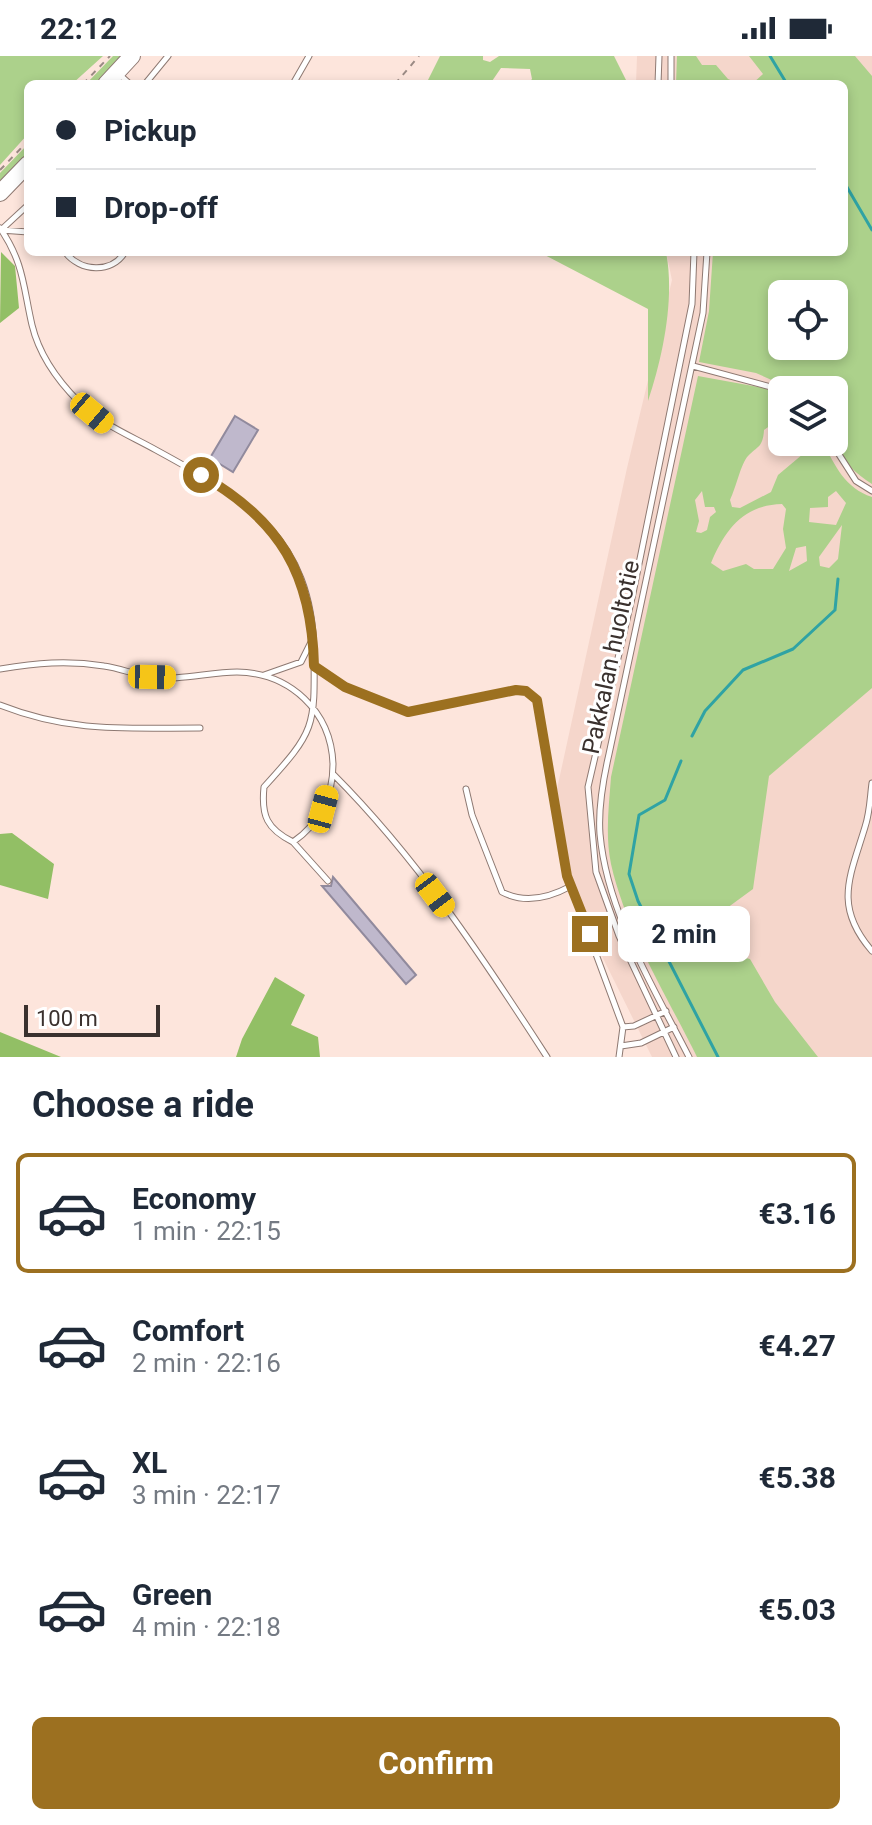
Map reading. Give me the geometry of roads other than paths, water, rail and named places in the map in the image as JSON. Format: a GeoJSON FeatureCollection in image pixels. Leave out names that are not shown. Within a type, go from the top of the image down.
{"type":"FeatureCollection","features":[{"type":"Feature","properties":{"kind":"main road"},"geometry":{"type":"LineString","coordinates":[[111,78],[132,56]]}},
{"type":"Feature","properties":{"kind":"main road"},"geometry":{"type":"LineString","coordinates":[[0,193],[24,168]]}},
{"type":"Feature","properties":{"kind":"lane"},"geometry":{"type":"LineString","coordinates":[[148,80],[168,56]]}},
{"type":"Feature","properties":{"kind":"lane"},"geometry":{"type":"LineString","coordinates":[[295,80],[309,56]]}},
{"type":"Feature","properties":{"kind":"lane"},"geometry":{"type":"LineString","coordinates":[[658,80],[659,56]]}},
{"type":"Feature","properties":{"kind":"lane"},"geometry":{"type":"LineString","coordinates":[[671,56],[671,80]]}},
{"type":"Feature","properties":{"kind":"lane"},"geometry":{"type":"LineString","coordinates":[[0,229],[24,208]]}},
{"type":"Feature","properties":{"kind":"lane"},"geometry":{"type":"LineString","coordinates":[[0,229],[24,232]]}},
{"type":"Feature","properties":{"kind":"lane"},"geometry":{"type":"LineString","coordinates":[[0,229],[17,252],[32,326],[41,352],[78,401],[106,424],[213,482],[253,509],[276,533],[297,573],[313,628],[315,707],[331,748],[332,773],[323,809],[313,828],[293,842]]}},
{"type":"Feature","properties":{"kind":"lane"},"geometry":{"type":"LineString","coordinates":[[71,256],[84,265],[103,269],[120,261],[123,256]]}},
{"type":"Feature","properties":{"kind":"lane"},"geometry":{"type":"LineString","coordinates":[[676,1057],[619,936],[596,872],[588,787],[632,598],[692,304],[694,256]]}},
{"type":"Feature","properties":{"kind":"lane","name":"Pakkalan huoltotie"},"geometry":{"type":"LineString","coordinates":[[689,1057],[612,889],[602,851],[600,808],[693,366],[703,313],[707,256]]}},
{"type":"Feature","properties":{"kind":"lane"},"geometry":{"type":"LineString","coordinates":[[693,366],[768,386]]}},
{"type":"Feature","properties":{"kind":"lane"},"geometry":{"type":"LineString","coordinates":[[840,456],[856,481],[872,491]]}},
{"type":"Feature","properties":{"kind":"lane"},"geometry":{"type":"LineString","coordinates":[[263,676],[301,662],[310,649],[313,628]]}},
{"type":"Feature","properties":{"kind":"lane"},"geometry":{"type":"LineString","coordinates":[[0,669],[51,660],[106,666],[152,677],[237,672],[287,684],[315,707]]}},
{"type":"Feature","properties":{"kind":"lane"},"geometry":{"type":"LineString","coordinates":[[314,666],[345,687],[408,712],[516,690],[526,691],[537,700],[571,886],[623,1027],[619,1057]]}},
{"type":"Feature","properties":{"kind":"lane"},"geometry":{"type":"LineString","coordinates":[[0,705],[37,720],[80,728],[200,728]]}},
{"type":"Feature","properties":{"kind":"lane"},"geometry":{"type":"LineString","coordinates":[[315,707],[299,749],[264,787],[264,819],[275,833],[293,842],[328,881]]}},
{"type":"Feature","properties":{"kind":"lane"},"geometry":{"type":"LineString","coordinates":[[332,773],[371,812],[420,875],[495,975],[547,1057]]}},
{"type":"Feature","properties":{"kind":"lane"},"geometry":{"type":"LineString","coordinates":[[872,783],[866,824],[851,869],[847,909],[861,938],[872,951]]}},
{"type":"Feature","properties":{"kind":"lane"},"geometry":{"type":"LineString","coordinates":[[466,789],[472,815],[502,892],[513,898],[530,899],[553,895],[571,886]]}},
{"type":"Feature","properties":{"kind":"lane"},"geometry":{"type":"LineString","coordinates":[[623,1027],[666,1011]]}},
{"type":"Feature","properties":{"kind":"lane"},"geometry":{"type":"LineString","coordinates":[[621,1046],[674,1027]]}},
{"type":"Feature","properties":{"kind":"waterway"},"geometry":{"type":"LineString","coordinates":[[770,56],[785,80]]}},
{"type":"Feature","properties":{"kind":"waterway"},"geometry":{"type":"LineString","coordinates":[[848,189],[872,230]]}},
{"type":"Feature","properties":{"kind":"waterway"},"geometry":{"type":"LineString","coordinates":[[692,736],[705,711],[743,670],[793,649],[835,610],[838,579]]}},
{"type":"Feature","properties":{"kind":"waterway"},"geometry":{"type":"LineString","coordinates":[[681,761],[665,800],[639,815],[629,874],[638,901],[718,1057]]}}]}
